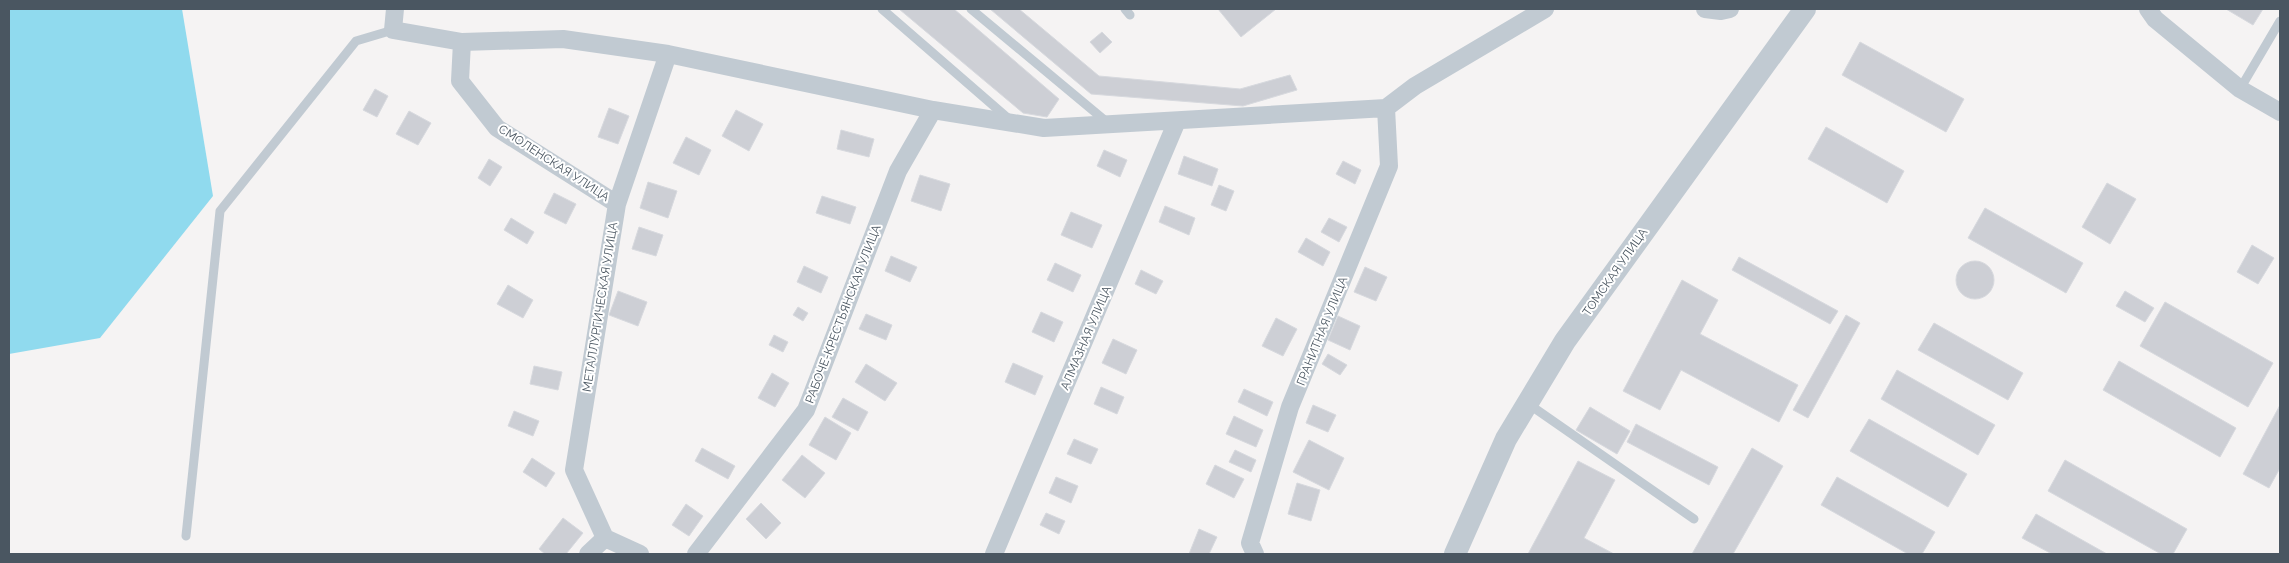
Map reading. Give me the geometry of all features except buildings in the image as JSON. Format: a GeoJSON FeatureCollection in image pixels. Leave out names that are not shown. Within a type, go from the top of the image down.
{"type":"FeatureCollection","features":[{"type":"Feature","properties":{"kind":"street"},"geometry":{"type":"LineString","coordinates":[[395,9],[393,30],[462,42],[563,39],[668,54],[933,110],[1044,128],[1386,108],[1416,86],[1545,9]]}},
{"type":"Feature","properties":{"kind":"street"},"geometry":{"type":"LineString","coordinates":[[1705,9],[1721,11],[1730,9]]}},
{"type":"Feature","properties":{"kind":"street","name":"ТОМСКАЯ УЛИЦА"},"geometry":{"type":"LineString","coordinates":[[1455,554],[1506,439],[1565,341],[1805,9]]}},
{"type":"Feature","properties":{"kind":"street"},"geometry":{"type":"LineString","coordinates":[[2148,9],[2155,19],[2240,88],[2280,112]]}},
{"type":"Feature","properties":{"kind":"street","name":"СМОЛЕНСКАЯ УЛИЦА"},"geometry":{"type":"LineString","coordinates":[[462,42],[460,81],[497,128],[616,204]]}},
{"type":"Feature","properties":{"kind":"street","name":"МЕТАЛЛУРГИЧЕСКАЯ УЛИЦА"},"geometry":{"type":"LineString","coordinates":[[605,538],[574,470],[616,204],[668,54]]}},
{"type":"Feature","properties":{"kind":"street","name":"ГРАНИТНАЯ УЛИЦА"},"geometry":{"type":"LineString","coordinates":[[1255,554],[1250,543],[1290,407],[1389,166],[1386,108]]}},
{"type":"Feature","properties":{"kind":"street","name":"РАБОЧЕ-КРЕСТЬЯНСКАЯ УЛИЦА"},"geometry":{"type":"LineString","coordinates":[[696,554],[806,410],[898,171],[933,110]]}},
{"type":"Feature","properties":{"kind":"street","name":"АЛМАЗНАЯ УЛИЦА"},"geometry":{"type":"LineString","coordinates":[[994,554],[1177,121]]}},
{"type":"Feature","properties":{"kind":"street"},"geometry":{"type":"LineString","coordinates":[[588,554],[605,538],[640,554]]}},
{"type":"Feature","properties":{"kind":"lane"},"geometry":{"type":"LineString","coordinates":[[882,9],[1014,123]]}},
{"type":"Feature","properties":{"kind":"lane"},"geometry":{"type":"LineString","coordinates":[[971,9],[1110,125]]}},
{"type":"Feature","properties":{"kind":"lane"},"geometry":{"type":"LineString","coordinates":[[2240,88],[2280,21]]}},
{"type":"Feature","properties":{"kind":"lane"},"geometry":{"type":"LineString","coordinates":[[186,536],[220,212],[356,41],[393,30]]}},
{"type":"Feature","properties":{"kind":"lane"},"geometry":{"type":"LineString","coordinates":[[1527,403],[1694,519]]}},
{"type":"Feature","properties":{"kind":"water"},"geometry":{"type":"Polygon","coordinates":[[[9,9],[182,9],[213,196],[100,338],[9,354],[9,9]]]}}]}
